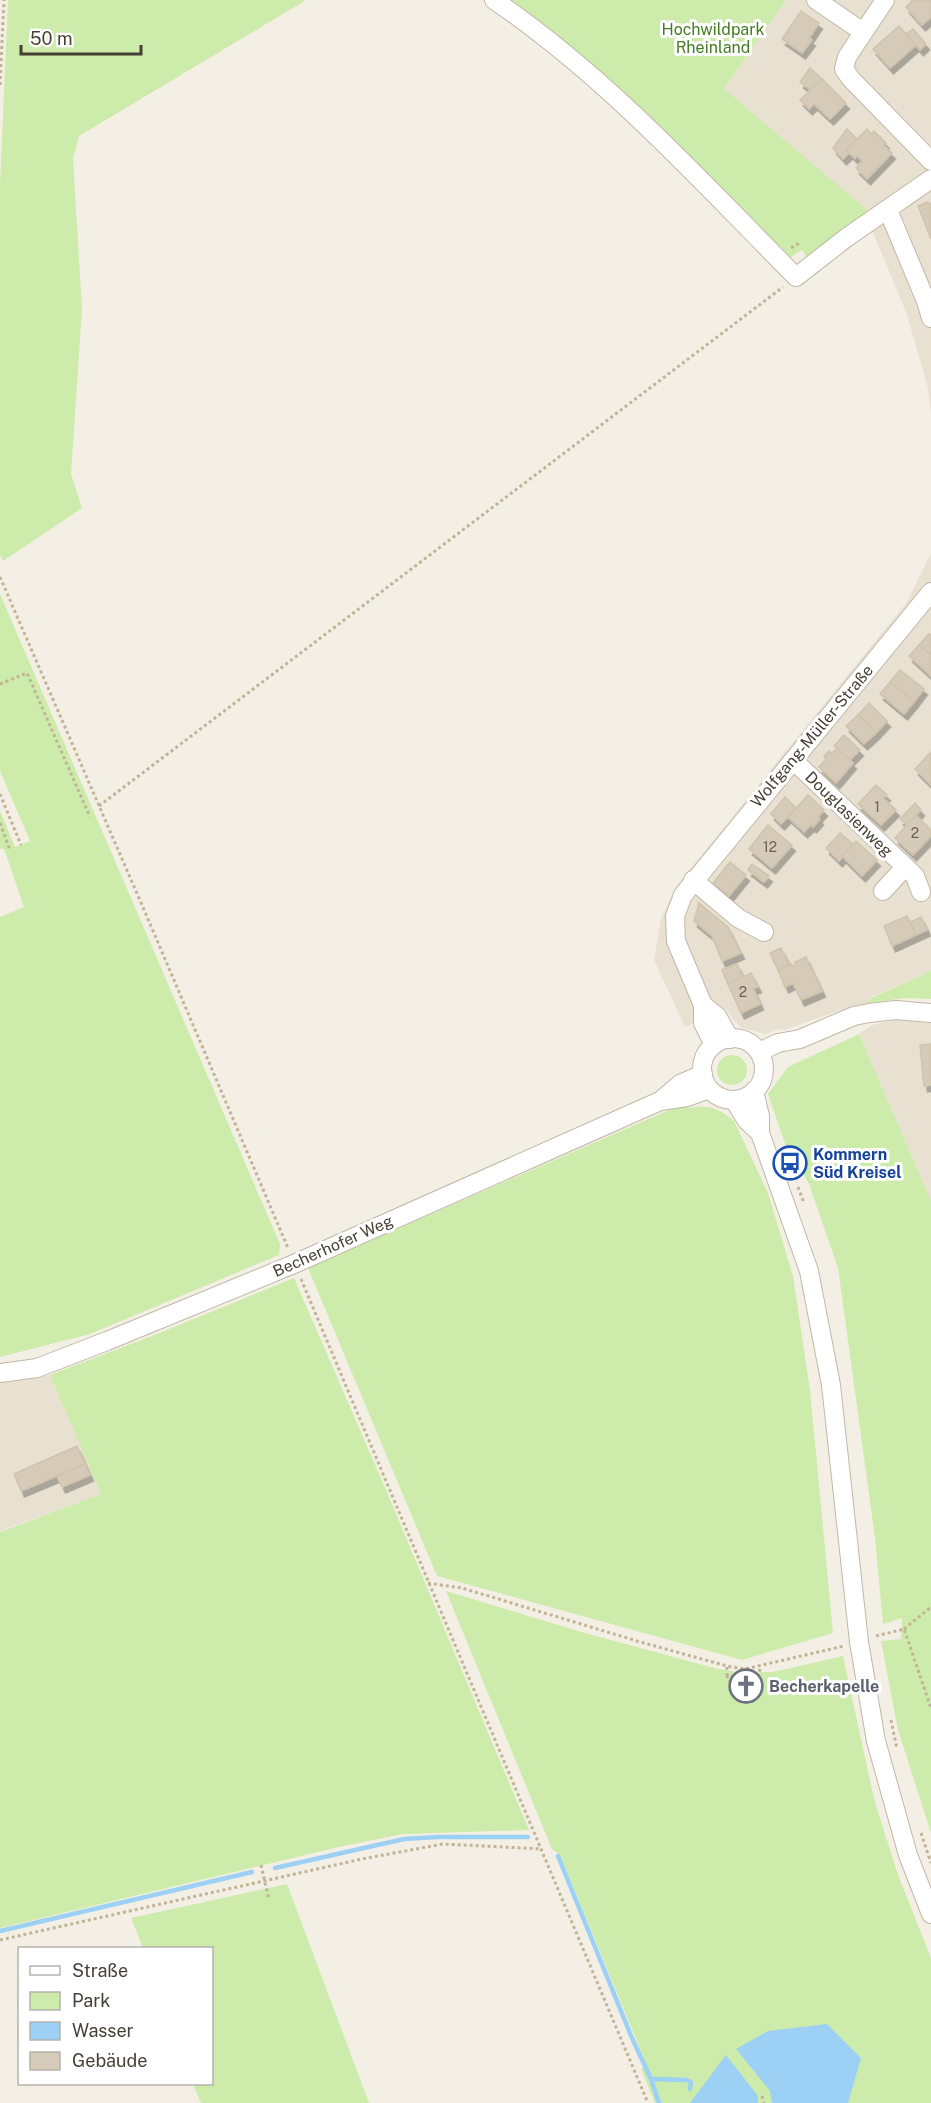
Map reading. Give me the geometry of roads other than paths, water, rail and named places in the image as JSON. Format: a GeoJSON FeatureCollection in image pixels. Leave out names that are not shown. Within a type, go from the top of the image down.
{"type":"FeatureCollection","features":[{"type":"Feature","properties":{"kind":"street"},"geometry":{"type":"LineString","coordinates":[[494,0],[520,18],[623,103],[796,276],[931,179]]}},
{"type":"Feature","properties":{"kind":"street"},"geometry":{"type":"LineString","coordinates":[[816,0],[863,32]]}},
{"type":"Feature","properties":{"kind":"street"},"geometry":{"type":"LineString","coordinates":[[885,0],[847,57],[844,69],[931,161]]}},
{"type":"Feature","properties":{"kind":"street"},"geometry":{"type":"LineString","coordinates":[[888,210],[929,306]]}},
{"type":"Feature","properties":{"kind":"street","name":"Wolfgang-Müller-Straße"},"geometry":{"type":"LineString","coordinates":[[722,1042],[717,1016],[703,1005],[676,941],[675,916],[682,896],[793,760],[928,603]]}},
{"type":"Feature","properties":{"kind":"street","name":"Douglasienweg"},"geometry":{"type":"LineString","coordinates":[[793,760],[915,876],[921,892]]}},
{"type":"Feature","properties":{"kind":"street","name":"Douglasienweg"},"geometry":{"type":"LineString","coordinates":[[883,891],[905,867]]}},
{"type":"Feature","properties":{"kind":"street"},"geometry":{"type":"LineString","coordinates":[[693,880],[738,918],[764,932]]}},
{"type":"Feature","properties":{"kind":"street"},"geometry":{"type":"LineString","coordinates":[[761,1060],[854,1016],[869,1012],[896,1010],[931,1013]]}},
{"type":"Feature","properties":{"kind":"street"},"geometry":{"type":"LineString","coordinates":[[746,1041],[761,1060],[763,1076],[754,1091],[741,1099],[725,1099],[706,1081],[705,1058],[722,1042],[746,1041]]}},
{"type":"Feature","properties":{"kind":"street","name":"Becherhofer Weg"},"geometry":{"type":"LineString","coordinates":[[0,1373],[37,1368],[58,1361],[294,1264],[660,1101],[680,1084],[706,1081]]}},
{"type":"Feature","properties":{"kind":"street"},"geometry":{"type":"LineString","coordinates":[[754,1091],[760,1116],[760,1133],[808,1270],[831,1385],[859,1642],[876,1741],[908,1855],[931,1914]]}},
{"type":"Feature","properties":{"kind":"street"},"geometry":{"type":"LineString","coordinates":[[734,1100],[747,1121],[760,1133]]}},
{"type":"Feature","properties":{"kind":"water"},"geometry":{"type":"Polygon","coordinates":[[[827,2024],[861,2058],[848,2103],[772,2103],[770,2091],[736,2049],[768,2031],[827,2024]]]}},
{"type":"Feature","properties":{"kind":"water"},"geometry":{"type":"Polygon","coordinates":[[[726,2055],[758,2096],[758,2103],[690,2103],[726,2055]]]}},
{"type":"Feature","properties":{"kind":"waterway"},"geometry":{"type":"LineString","coordinates":[[275,1868],[404,1839],[528,1837]]}},
{"type":"Feature","properties":{"kind":"waterway"},"geometry":{"type":"LineString","coordinates":[[558,1856],[659,2103]]}},
{"type":"Feature","properties":{"kind":"waterway"},"geometry":{"type":"LineString","coordinates":[[0,1931],[252,1872]]}},
{"type":"Feature","properties":{"kind":"waterway"},"geometry":{"type":"LineString","coordinates":[[651,2079],[686,2080],[691,2082],[690,2089]]}},
{"type":"Feature","properties":{"kind":"place","name":"Kommern Süd Kreisel"},"geometry":{"type":"Point","coordinates":[790,1163]}},
{"type":"Feature","properties":{"kind":"place","name":"Becherkapelle"},"geometry":{"type":"Point","coordinates":[746,1686]}},
{"type":"Feature","properties":{"kind":"park label","name":"Hochwildpark Rheinland"},"geometry":{"type":"Point","coordinates":[713,38]}}]}
